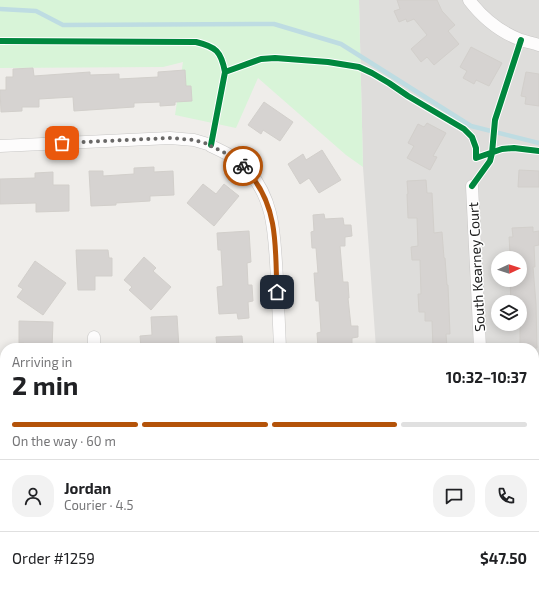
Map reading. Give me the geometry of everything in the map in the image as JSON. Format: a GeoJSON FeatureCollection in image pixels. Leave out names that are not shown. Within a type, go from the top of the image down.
{"type":"FeatureCollection","features":[{"type":"Feature","properties":{"kind":"street"},"geometry":{"type":"LineString","coordinates":[[469,0],[474,7],[490,22],[506,33],[521,40],[539,45]]}},
{"type":"Feature","properties":{"kind":"street"},"geometry":{"type":"LineString","coordinates":[[0,146],[170,138],[194,140],[211,145],[231,156],[246,169],[257,183],[266,199],[272,216],[280,343]]}},
{"type":"Feature","properties":{"kind":"street","name":"South Kearney Court"},"geometry":{"type":"LineString","coordinates":[[472,186],[480,343]]}},
{"type":"Feature","properties":{"kind":"shaded area"},"geometry":{"type":"Polygon","coordinates":[[[359,0],[539,0],[539,343],[376,343],[363,167],[359,0]]]}},
{"type":"Feature","properties":{"kind":"green space"},"geometry":{"type":"Polygon","coordinates":[[[0,0],[359,0],[363,167],[346,155],[258,78],[236,128],[175,115],[183,62],[163,67],[0,68],[0,0]]]}},
{"type":"Feature","properties":{"kind":"building"},"geometry":{"type":"Polygon","coordinates":[[[397,0],[437,0],[442,11],[455,25],[448,31],[459,44],[434,65],[427,57],[421,62],[411,49],[427,35],[414,19],[407,22],[406,19],[399,22],[394,11],[400,9],[397,0]]]}},
{"type":"Feature","properties":{"kind":"building"},"geometry":{"type":"Polygon","coordinates":[[[471,47],[502,63],[489,86],[476,80],[474,84],[463,78],[467,71],[460,67],[471,47]]]}},
{"type":"Feature","properties":{"kind":"building"},"geometry":{"type":"Polygon","coordinates":[[[33,68],[34,76],[90,72],[90,75],[119,74],[119,79],[158,77],[158,72],[185,70],[186,86],[191,86],[192,101],[175,102],[175,105],[160,106],[160,102],[134,103],[134,107],[74,111],[73,97],[39,99],[39,107],[22,107],[22,111],[1,112],[0,90],[6,90],[6,77],[13,77],[13,69],[33,68]]]}},
{"type":"Feature","properties":{"kind":"building"},"geometry":{"type":"Polygon","coordinates":[[[526,72],[539,74],[539,106],[525,104],[526,97],[521,96],[526,72]]]}},
{"type":"Feature","properties":{"kind":"building"},"geometry":{"type":"Polygon","coordinates":[[[264,102],[293,122],[280,141],[263,130],[261,134],[248,125],[264,102]]]}},
{"type":"Feature","properties":{"kind":"building"},"geometry":{"type":"Polygon","coordinates":[[[427,123],[446,133],[433,156],[437,157],[430,170],[407,158],[414,146],[408,143],[418,124],[424,127],[427,123]]]}},
{"type":"Feature","properties":{"kind":"building"},"geometry":{"type":"Polygon","coordinates":[[[322,150],[341,180],[319,193],[309,178],[300,184],[288,164],[303,154],[306,160],[322,150]]]}},
{"type":"Feature","properties":{"kind":"building"},"geometry":{"type":"Polygon","coordinates":[[[154,167],[154,172],[173,171],[174,195],[150,196],[150,201],[91,206],[89,171],[103,171],[103,176],[134,174],[134,168],[154,167]]]}},
{"type":"Feature","properties":{"kind":"building"},"geometry":{"type":"Polygon","coordinates":[[[519,170],[539,171],[539,187],[518,187],[519,170]]]}},
{"type":"Feature","properties":{"kind":"building"},"geometry":{"type":"Polygon","coordinates":[[[53,172],[53,185],[69,185],[69,211],[36,212],[36,203],[0,204],[0,179],[35,178],[35,173],[53,172]]]}},
{"type":"Feature","properties":{"kind":"building"},"geometry":{"type":"Polygon","coordinates":[[[426,180],[427,193],[432,193],[434,233],[442,232],[448,285],[450,334],[446,334],[447,343],[433,343],[432,321],[425,321],[425,312],[419,312],[418,294],[421,294],[420,260],[412,260],[411,247],[418,246],[417,218],[408,218],[407,181],[426,180]]]}},
{"type":"Feature","properties":{"kind":"building"},"geometry":{"type":"Polygon","coordinates":[[[203,184],[216,194],[224,184],[239,196],[214,226],[187,203],[203,184]]]}},
{"type":"Feature","properties":{"kind":"building"},"geometry":{"type":"Polygon","coordinates":[[[324,214],[325,219],[343,218],[344,225],[351,225],[352,236],[345,237],[345,246],[340,246],[343,282],[348,282],[351,326],[358,326],[358,337],[352,338],[352,343],[318,343],[317,333],[321,332],[319,301],[316,301],[314,273],[318,273],[316,248],[312,248],[311,232],[314,231],[313,215],[324,214]]]}},
{"type":"Feature","properties":{"kind":"building"},"geometry":{"type":"Polygon","coordinates":[[[533,227],[533,232],[539,231],[539,245],[534,246],[535,267],[533,267],[537,343],[520,343],[520,331],[527,331],[527,295],[511,295],[510,287],[527,287],[527,251],[510,251],[509,237],[513,237],[512,228],[533,227]]]}},
{"type":"Feature","properties":{"kind":"building"},"geometry":{"type":"Polygon","coordinates":[[[249,231],[251,262],[247,263],[248,285],[252,285],[253,301],[248,302],[249,318],[238,319],[237,313],[219,314],[217,287],[223,286],[221,250],[218,250],[217,233],[249,231]]]}},
{"type":"Feature","properties":{"kind":"building"},"geometry":{"type":"Polygon","coordinates":[[[76,250],[108,250],[109,258],[112,258],[112,276],[95,276],[95,290],[78,290],[76,250]]]}},
{"type":"Feature","properties":{"kind":"building"},"geometry":{"type":"Polygon","coordinates":[[[144,257],[156,268],[153,271],[171,287],[151,310],[129,290],[132,287],[124,280],[144,257]]]}},
{"type":"Feature","properties":{"kind":"building"},"geometry":{"type":"Polygon","coordinates":[[[35,261],[66,283],[43,315],[17,297],[23,289],[18,286],[35,261]]]}},
{"type":"Feature","properties":{"kind":"building"},"geometry":{"type":"Polygon","coordinates":[[[177,316],[179,343],[141,343],[140,336],[152,335],[151,317],[177,316]]]}},
{"type":"Feature","properties":{"kind":"building"},"geometry":{"type":"Polygon","coordinates":[[[19,321],[53,322],[52,343],[19,343],[19,321]]]}},
{"type":"Feature","properties":{"kind":"building"},"geometry":{"type":"Polygon","coordinates":[[[242,336],[243,343],[217,343],[216,337],[242,336]]]}},
{"type":"Feature","properties":{"kind":"waterway"},"geometry":{"type":"LineString","coordinates":[[0,9],[36,11],[63,25],[274,24],[341,44],[471,126],[539,143]]}},
{"type":"Feature","properties":{"kind":"cycle path"},"geometry":{"type":"LineString","coordinates":[[472,186],[490,161],[495,120],[521,40]]}},
{"type":"Feature","properties":{"kind":"cycle path"},"geometry":{"type":"LineString","coordinates":[[0,41],[196,42],[213,48],[216,51],[222,59],[225,72],[261,59],[275,58],[328,62],[359,67],[389,83],[464,129],[472,137],[476,148],[476,158],[502,149],[514,148],[539,151]]}},
{"type":"Feature","properties":{"kind":"cycle path"},"geometry":{"type":"LineString","coordinates":[[211,145],[225,72]]}},
{"type":"Feature","properties":{"kind":"way so far"},"geometry":{"type":"LineString","coordinates":[[62,143],[170,138],[194,140],[211,145],[231,156],[243,166]]}},
{"type":"Feature","properties":{"kind":"route"},"geometry":{"type":"LineString","coordinates":[[243,166],[262,191],[272,216],[277,292]]}}]}
